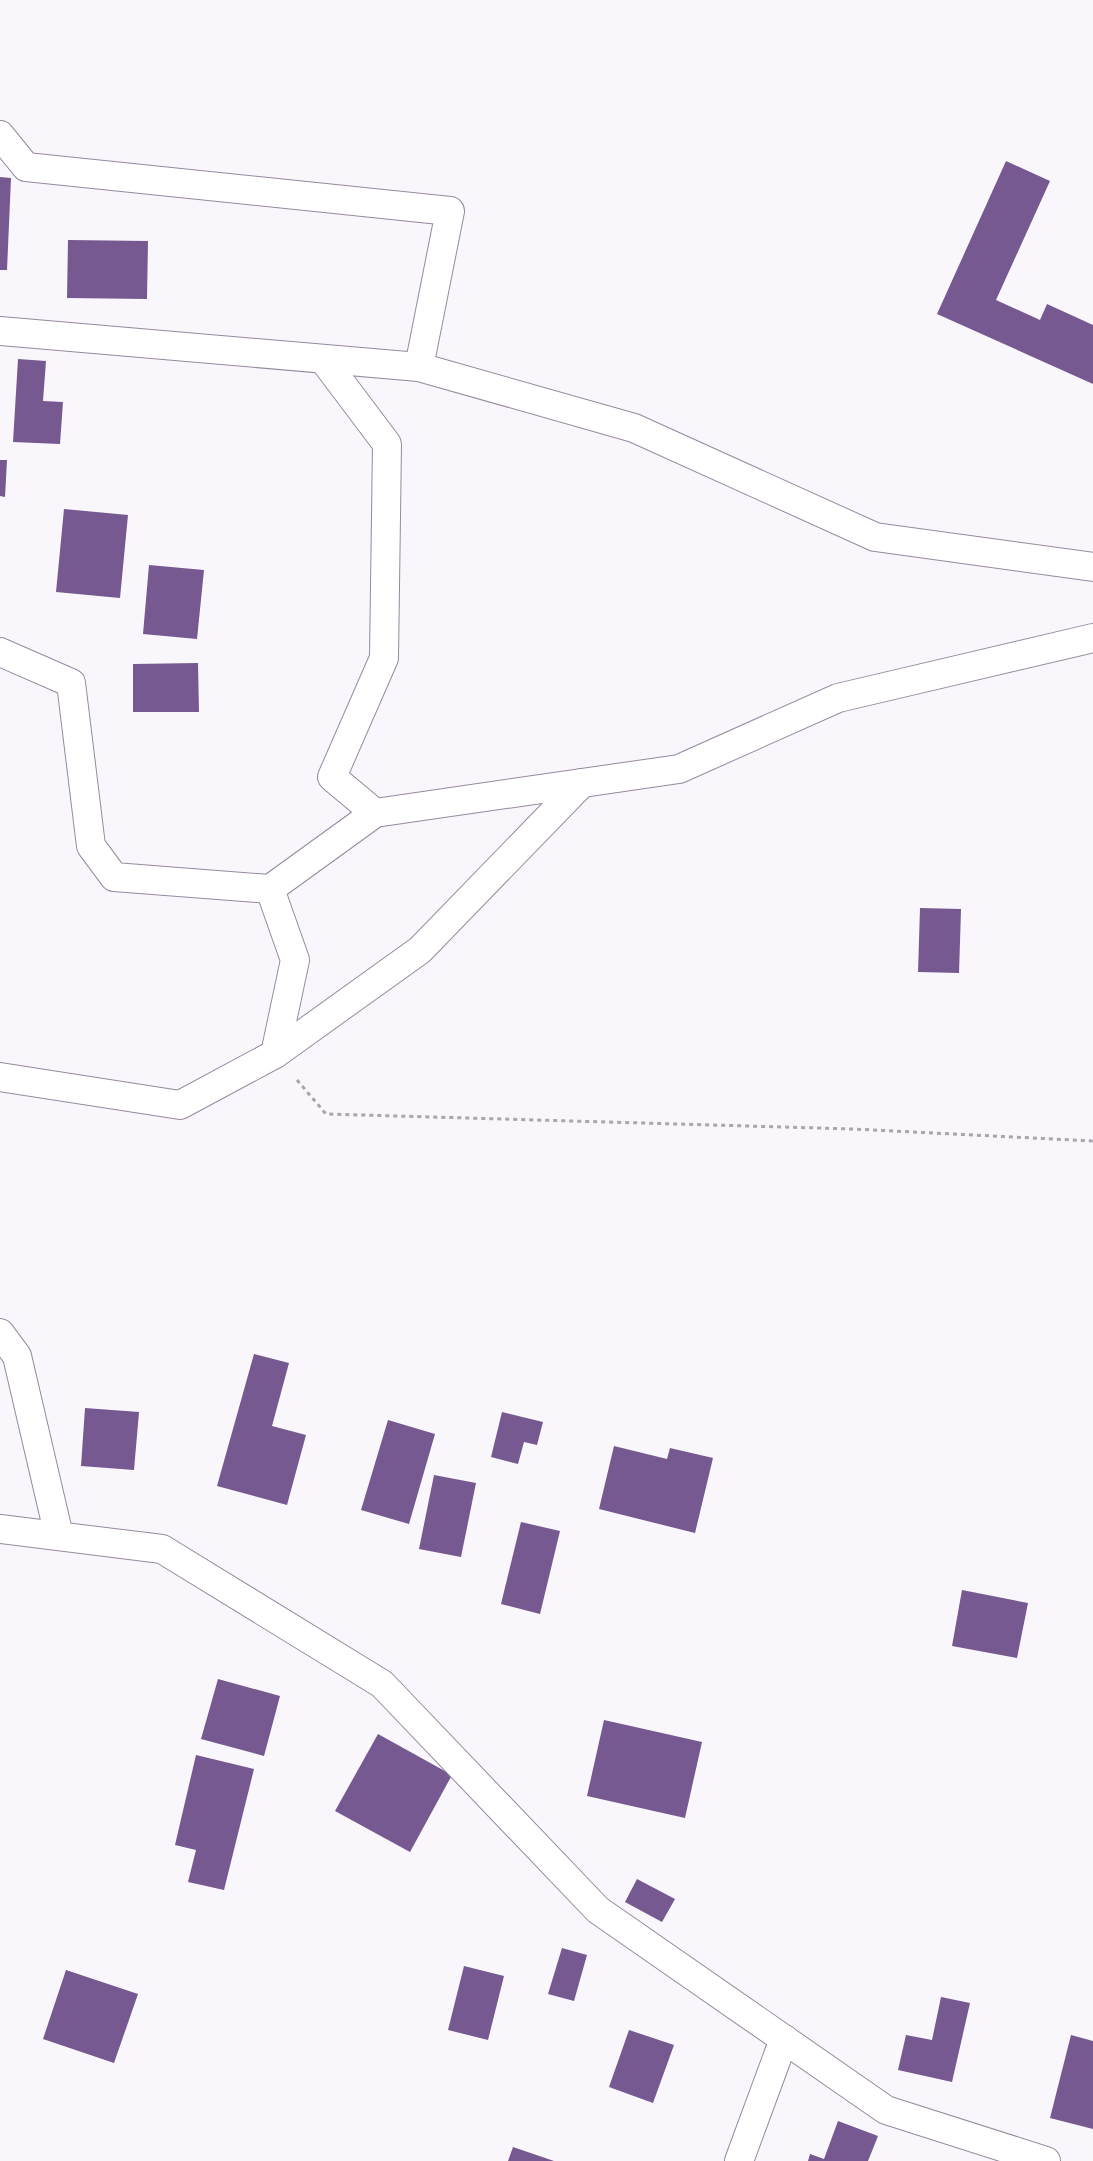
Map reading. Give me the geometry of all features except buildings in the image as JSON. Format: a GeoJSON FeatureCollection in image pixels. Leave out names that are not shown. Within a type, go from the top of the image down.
{"type":"FeatureCollection","features":[{"type":"Feature","properties":{"kind":"street"},"geometry":{"type":"LineString","coordinates":[[0,135],[26,168],[450,210],[419,367]]}},
{"type":"Feature","properties":{"kind":"street"},"geometry":{"type":"LineString","coordinates":[[0,331],[419,367],[634,428],[875,537],[1093,567]]}},
{"type":"Feature","properties":{"kind":"street"},"geometry":{"type":"LineString","coordinates":[[323,359],[387,444],[384,658],[332,777],[375,813]]}},
{"type":"Feature","properties":{"kind":"street"},"geometry":{"type":"LineString","coordinates":[[0,652],[71,683],[91,846],[114,877],[270,890],[375,813],[679,769],[838,698],[1093,638]]}},
{"type":"Feature","properties":{"kind":"street"},"geometry":{"type":"LineString","coordinates":[[0,1077],[180,1105],[275,1054],[420,950],[582,783]]}},
{"type":"Feature","properties":{"kind":"street"},"geometry":{"type":"LineString","coordinates":[[270,890],[295,960],[275,1054]]}},
{"type":"Feature","properties":{"kind":"street"},"geometry":{"type":"LineString","coordinates":[[0,1334],[17,1356],[59,1536]]}},
{"type":"Feature","properties":{"kind":"street"},"geometry":{"type":"LineString","coordinates":[[0,1529],[162,1549],[382,1684],[598,1910],[886,2110],[1046,2161]]}},
{"type":"Feature","properties":{"kind":"street"},"geometry":{"type":"LineString","coordinates":[[739,2161],[784,2039]]}},
{"type":"Feature","properties":{"kind":"path"},"geometry":{"type":"LineString","coordinates":[[275,1054],[326,1114],[853,1129],[1093,1141]]}}]}
